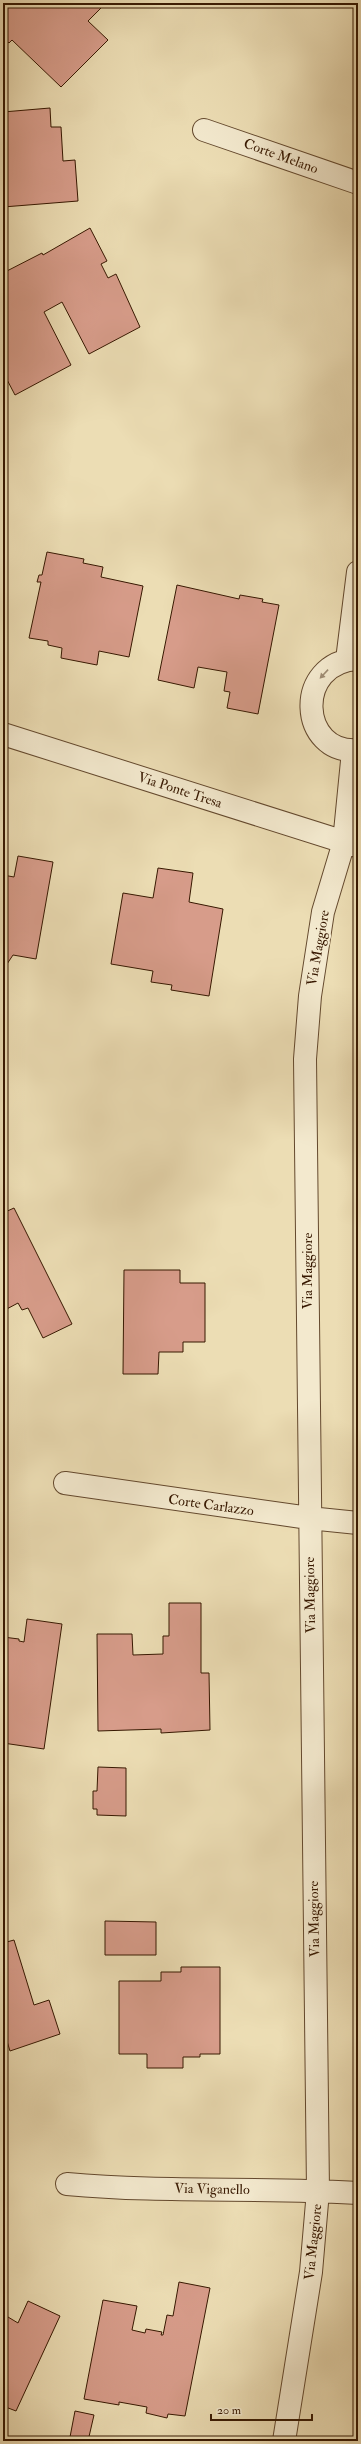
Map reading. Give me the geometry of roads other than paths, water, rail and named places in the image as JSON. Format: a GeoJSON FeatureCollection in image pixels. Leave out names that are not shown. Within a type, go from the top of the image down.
{"type":"FeatureCollection","features":[{"type":"Feature","properties":{"kind":"street","name":"Corte Melano"},"geometry":{"type":"LineString","coordinates":[[204,130],[358,183]]}},
{"type":"Feature","properties":{"kind":"street"},"geometry":{"type":"LineString","coordinates":[[355,751],[339,747],[326,740],[317,728],[312,715],[311,700],[314,686],[322,674],[333,665],[352,659],[358,572]]}},
{"type":"Feature","properties":{"kind":"street","name":"Via Ponte Tresa"},"geometry":{"type":"LineString","coordinates":[[3,734],[351,844]]}},
{"type":"Feature","properties":{"kind":"street","name":"Via Maggiore"},"geometry":{"type":"LineString","coordinates":[[284,2441],[311,2272],[318,2190],[309,1518],[305,1059],[310,996],[323,912],[351,844],[355,751]]}},
{"type":"Feature","properties":{"kind":"street","name":"Corte Carlazzo"},"geometry":{"type":"LineString","coordinates":[[65,1483],[309,1518],[358,1523]]}},
{"type":"Feature","properties":{"kind":"street","name":"Via Viganello"},"geometry":{"type":"LineString","coordinates":[[67,2184],[114,2188],[318,2190],[358,2193]]}}]}
